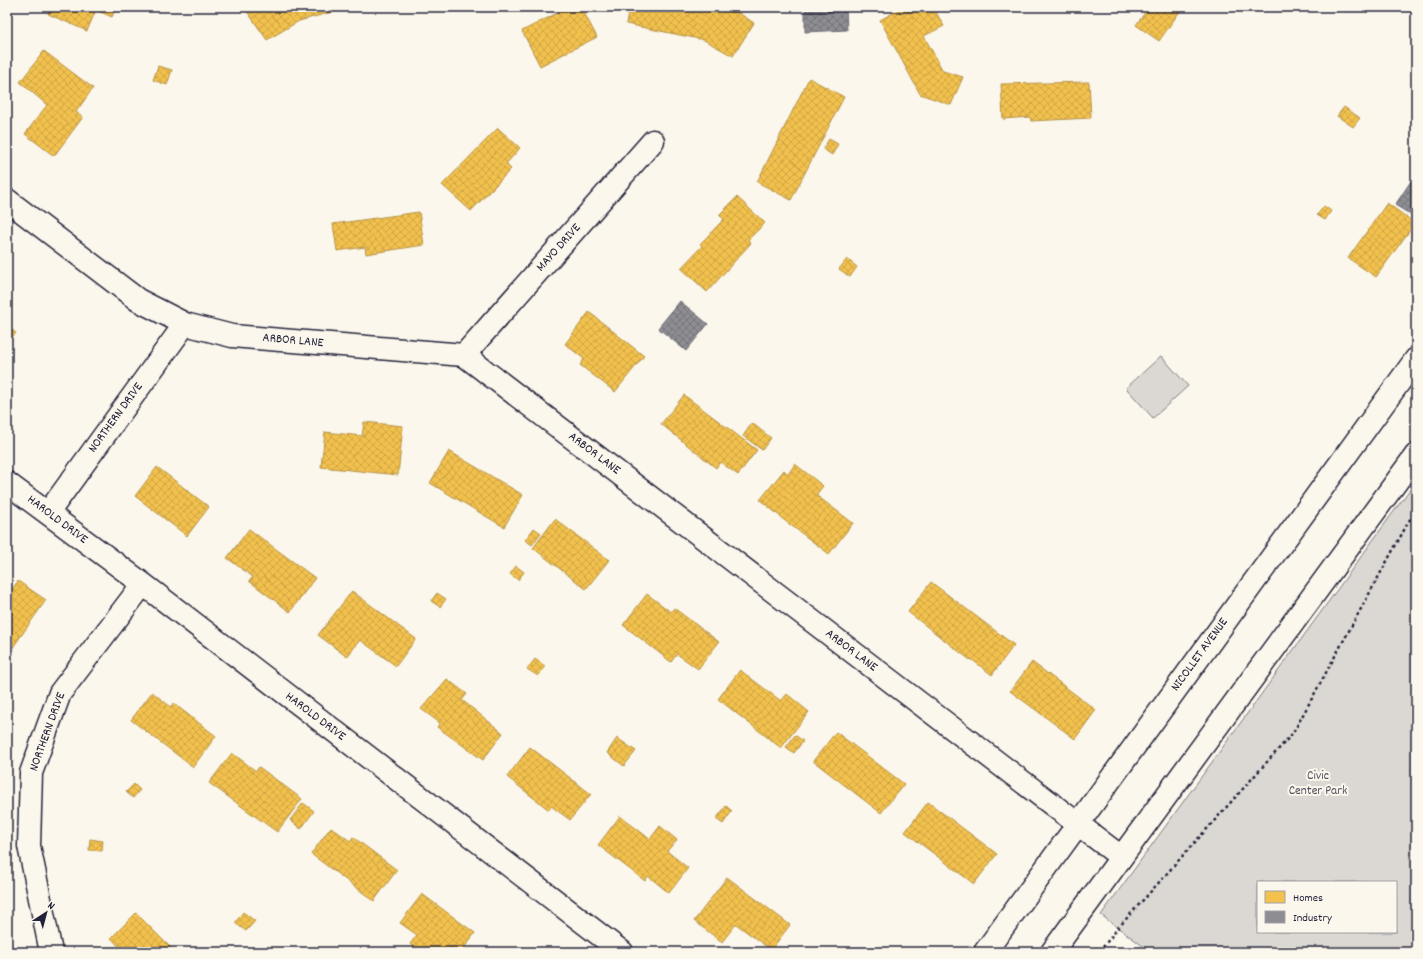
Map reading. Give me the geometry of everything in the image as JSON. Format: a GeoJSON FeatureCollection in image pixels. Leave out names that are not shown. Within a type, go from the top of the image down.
{"type":"FeatureCollection","features":[{"type":"Feature","properties":{"kind":"street","name":"MAYO DRIVE"},"geometry":{"type":"LineString","coordinates":[[464,354],[653,141]]}},
{"type":"Feature","properties":{"kind":"street","name":"ARBOR LANE"},"geometry":{"type":"LineString","coordinates":[[7,200],[138,300],[185,324],[232,336],[464,354],[1121,857]]}},
{"type":"Feature","properties":{"kind":"street","name":"NORTHERN DRIVE"},"geometry":{"type":"LineString","coordinates":[[48,513],[185,324]]}},
{"type":"Feature","properties":{"kind":"street","name":"NICOLLET AVENUE"},"geometry":{"type":"LineString","coordinates":[[986,952],[1078,823],[1416,359]]}},
{"type":"Feature","properties":{"kind":"street"},"geometry":{"type":"LineString","coordinates":[[1052,952],[1416,455]]}},
{"type":"Feature","properties":{"kind":"street","name":"HAROLD DRIVE"},"geometry":{"type":"LineString","coordinates":[[7,483],[143,584],[622,952]]}},
{"type":"Feature","properties":{"kind":"street","name":"NORTHERN DRIVE"},"geometry":{"type":"LineString","coordinates":[[51,952],[29,846],[31,773],[60,693],[143,584]]}},
{"type":"Feature","properties":{"kind":"path"},"geometry":{"type":"LineString","coordinates":[[1099,952],[1118,928],[1292,733],[1409,521],[1416,511]]}},
{"type":"Feature","properties":{"kind":"green space"},"geometry":{"type":"Polygon","coordinates":[[[1161,356],[1188,386],[1153,418],[1126,388],[1161,356]]]}},
{"type":"Feature","properties":{"kind":"green space","name":"Civic Center Park"},"geometry":{"type":"Polygon","coordinates":[[[1416,481],[1416,952],[1151,952],[1101,915],[1416,481]]]}},
{"type":"Feature","properties":{"kind":"building: Homes"},"geometry":{"type":"Polygon","coordinates":[[[51,7],[116,7],[112,17],[96,10],[87,31],[48,14],[51,7]]]}},
{"type":"Feature","properties":{"kind":"building: Homes"},"geometry":{"type":"Polygon","coordinates":[[[244,7],[335,7],[336,11],[299,21],[267,40],[244,7]]]}},
{"type":"Feature","properties":{"kind":"building: Homes"},"geometry":{"type":"Polygon","coordinates":[[[569,7],[581,7],[597,37],[540,66],[522,31],[569,7]]]}},
{"type":"Feature","properties":{"kind":"building: Homes"},"geometry":{"type":"Polygon","coordinates":[[[629,7],[710,7],[739,13],[754,23],[733,56],[704,40],[626,24],[629,7]]]}},
{"type":"Feature","properties":{"kind":"building: Homes"},"geometry":{"type":"Polygon","coordinates":[[[904,7],[933,7],[944,26],[924,36],[943,71],[963,77],[951,105],[920,94],[880,20],[904,7]]]}},
{"type":"Feature","properties":{"kind":"building: Homes"},"geometry":{"type":"Polygon","coordinates":[[[1149,7],[1183,7],[1159,41],[1136,25],[1149,7]]]}},
{"type":"Feature","properties":{"kind":"building: Homes"},"geometry":{"type":"Polygon","coordinates":[[[44,51],[93,88],[76,112],[83,117],[54,156],[25,134],[47,105],[20,82],[44,51]]]}},
{"type":"Feature","properties":{"kind":"building: Homes"},"geometry":{"type":"Polygon","coordinates":[[[158,66],[172,70],[167,85],[153,80],[158,66]]]}},
{"type":"Feature","properties":{"kind":"building: Homes"},"geometry":{"type":"Polygon","coordinates":[[[809,78],[844,97],[791,200],[757,182],[809,78]]]}},
{"type":"Feature","properties":{"kind":"building: Homes"},"geometry":{"type":"Polygon","coordinates":[[[1089,82],[1091,118],[1031,121],[1030,117],[1003,119],[1001,84],[1089,82]]]}},
{"type":"Feature","properties":{"kind":"building: Homes"},"geometry":{"type":"Polygon","coordinates":[[[1344,107],[1360,118],[1353,127],[1337,116],[1344,107]]]}},
{"type":"Feature","properties":{"kind":"building: Homes"},"geometry":{"type":"Polygon","coordinates":[[[498,128],[520,148],[506,164],[511,169],[471,211],[442,185],[498,128]]]}},
{"type":"Feature","properties":{"kind":"building: Homes"},"geometry":{"type":"Polygon","coordinates":[[[829,139],[838,144],[832,155],[823,149],[829,139]]]}},
{"type":"Feature","properties":{"kind":"building: Homes"},"geometry":{"type":"Polygon","coordinates":[[[737,197],[765,223],[748,240],[751,243],[707,292],[681,268],[702,246],[700,244],[724,219],[719,215],[737,197]]]}},
{"type":"Feature","properties":{"kind":"building: Homes"},"geometry":{"type":"Polygon","coordinates":[[[1387,203],[1415,223],[1376,277],[1348,258],[1387,203]]]}},
{"type":"Feature","properties":{"kind":"building: Homes"},"geometry":{"type":"Polygon","coordinates":[[[1324,206],[1331,211],[1325,220],[1317,215],[1324,206]]]}},
{"type":"Feature","properties":{"kind":"building: Homes"},"geometry":{"type":"Polygon","coordinates":[[[419,212],[424,245],[366,254],[365,247],[337,251],[333,224],[419,212]]]}},
{"type":"Feature","properties":{"kind":"building: Homes"},"geometry":{"type":"Polygon","coordinates":[[[847,259],[857,267],[850,277],[839,269],[847,259]]]}},
{"type":"Feature","properties":{"kind":"building: Homes"},"geometry":{"type":"Polygon","coordinates":[[[589,312],[644,356],[615,392],[580,365],[584,359],[565,344],[589,312]]]}},
{"type":"Feature","properties":{"kind":"building: Homes"},"geometry":{"type":"Polygon","coordinates":[[[7,326],[16,333],[7,343],[7,326]]]}},
{"type":"Feature","properties":{"kind":"building: Homes"},"geometry":{"type":"Polygon","coordinates":[[[684,395],[757,450],[738,475],[720,462],[716,468],[661,424],[684,395]]]}},
{"type":"Feature","properties":{"kind":"building: Homes"},"geometry":{"type":"Polygon","coordinates":[[[364,422],[403,426],[398,475],[321,467],[325,432],[362,436],[364,422]]]}},
{"type":"Feature","properties":{"kind":"building: Homes"},"geometry":{"type":"Polygon","coordinates":[[[752,423],[771,438],[762,450],[743,436],[752,423]]]}},
{"type":"Feature","properties":{"kind":"building: Homes"},"geometry":{"type":"Polygon","coordinates":[[[449,451],[523,495],[504,527],[430,483],[449,451]]]}},
{"type":"Feature","properties":{"kind":"building: Homes"},"geometry":{"type":"Polygon","coordinates":[[[795,464],[823,486],[816,495],[853,523],[829,554],[760,500],[784,470],[788,474],[795,464]]]}},
{"type":"Feature","properties":{"kind":"building: Homes"},"geometry":{"type":"Polygon","coordinates":[[[157,467],[209,507],[187,536],[135,496],[157,467]]]}},
{"type":"Feature","properties":{"kind":"building: Homes"},"geometry":{"type":"Polygon","coordinates":[[[555,519],[609,560],[586,589],[533,548],[555,519]]]}},
{"type":"Feature","properties":{"kind":"building: Homes"},"geometry":{"type":"Polygon","coordinates":[[[534,528],[541,533],[532,545],[525,540],[534,528]]]}},
{"type":"Feature","properties":{"kind":"building: Homes"},"geometry":{"type":"Polygon","coordinates":[[[249,529],[315,578],[290,612],[249,581],[253,577],[227,558],[249,529]]]}},
{"type":"Feature","properties":{"kind":"building: Homes"},"geometry":{"type":"Polygon","coordinates":[[[516,566],[524,572],[518,580],[510,574],[516,566]]]}},
{"type":"Feature","properties":{"kind":"building: Homes"},"geometry":{"type":"Polygon","coordinates":[[[18,581],[46,600],[7,656],[7,596],[18,581]]]}},
{"type":"Feature","properties":{"kind":"building: Homes"},"geometry":{"type":"Polygon","coordinates":[[[931,582],[1014,645],[992,675],[908,612],[931,582]]]}},
{"type":"Feature","properties":{"kind":"building: Homes"},"geometry":{"type":"Polygon","coordinates":[[[352,591],[416,639],[396,666],[360,640],[347,657],[318,635],[352,591]]]}},
{"type":"Feature","properties":{"kind":"building: Homes"},"geometry":{"type":"Polygon","coordinates":[[[437,593],[446,599],[440,607],[431,601],[437,593]]]}},
{"type":"Feature","properties":{"kind":"building: Homes"},"geometry":{"type":"Polygon","coordinates":[[[647,594],[671,612],[674,608],[719,642],[698,669],[677,654],[671,662],[623,625],[647,594]]]}},
{"type":"Feature","properties":{"kind":"building: Homes"},"geometry":{"type":"Polygon","coordinates":[[[535,659],[545,666],[538,676],[527,669],[535,659]]]}},
{"type":"Feature","properties":{"kind":"building: Homes"},"geometry":{"type":"Polygon","coordinates":[[[1032,662],[1096,710],[1075,739],[1010,691],[1032,662]]]}},
{"type":"Feature","properties":{"kind":"building: Homes"},"geometry":{"type":"Polygon","coordinates":[[[740,670],[781,701],[787,694],[809,712],[781,748],[718,699],[740,670]]]}},
{"type":"Feature","properties":{"kind":"building: Homes"},"geometry":{"type":"Polygon","coordinates":[[[447,679],[467,694],[462,700],[503,733],[483,760],[437,727],[440,723],[421,709],[447,679]]]}},
{"type":"Feature","properties":{"kind":"building: Homes"},"geometry":{"type":"Polygon","coordinates":[[[152,692],[171,707],[173,703],[216,736],[193,767],[131,720],[152,692]]]}},
{"type":"Feature","properties":{"kind":"building: Homes"},"geometry":{"type":"Polygon","coordinates":[[[836,732],[904,784],[881,813],[813,761],[836,732]]]}},
{"type":"Feature","properties":{"kind":"building: Homes"},"geometry":{"type":"Polygon","coordinates":[[[795,735],[803,741],[794,753],[786,747],[795,735]]]}},
{"type":"Feature","properties":{"kind":"building: Homes"},"geometry":{"type":"Polygon","coordinates":[[[617,738],[636,751],[624,766],[607,753],[617,738]]]}},
{"type":"Feature","properties":{"kind":"building: Homes"},"geometry":{"type":"Polygon","coordinates":[[[530,747],[591,794],[570,820],[551,806],[549,810],[507,777],[530,747]]]}},
{"type":"Feature","properties":{"kind":"building: Homes"},"geometry":{"type":"Polygon","coordinates":[[[232,753],[256,771],[259,767],[302,799],[277,832],[209,783],[232,753]]]}},
{"type":"Feature","properties":{"kind":"building: Homes"},"geometry":{"type":"Polygon","coordinates":[[[134,784],[140,790],[133,798],[126,792],[134,784]]]}},
{"type":"Feature","properties":{"kind":"building: Homes"},"geometry":{"type":"Polygon","coordinates":[[[928,802],[997,854],[974,884],[905,832],[928,802]]]}},
{"type":"Feature","properties":{"kind":"building: Homes"},"geometry":{"type":"Polygon","coordinates":[[[303,803],[314,811],[301,829],[290,820],[303,803]]]}},
{"type":"Feature","properties":{"kind":"building: Homes"},"geometry":{"type":"Polygon","coordinates":[[[726,806],[732,811],[723,824],[716,819],[726,806]]]}},
{"type":"Feature","properties":{"kind":"building: Homes"},"geometry":{"type":"Polygon","coordinates":[[[620,816],[650,839],[660,826],[677,840],[667,851],[688,868],[669,893],[648,876],[645,881],[598,845],[620,816]]]}},
{"type":"Feature","properties":{"kind":"building: Homes"},"geometry":{"type":"Polygon","coordinates":[[[331,827],[350,841],[353,837],[397,870],[374,901],[311,854],[331,827]]]}},
{"type":"Feature","properties":{"kind":"building: Homes"},"geometry":{"type":"Polygon","coordinates":[[[90,839],[103,841],[102,851],[89,850],[90,839]]]}},
{"type":"Feature","properties":{"kind":"building: Homes"},"geometry":{"type":"Polygon","coordinates":[[[727,877],[790,925],[771,950],[736,924],[722,942],[694,921],[727,877]]]}},
{"type":"Feature","properties":{"kind":"building: Homes"},"geometry":{"type":"Polygon","coordinates":[[[422,894],[475,933],[461,952],[438,952],[434,949],[431,952],[420,952],[410,944],[417,935],[400,923],[422,894]]]}},
{"type":"Feature","properties":{"kind":"building: Homes"},"geometry":{"type":"Polygon","coordinates":[[[243,912],[255,921],[246,931],[235,923],[243,912]]]}},
{"type":"Feature","properties":{"kind":"building: Homes"},"geometry":{"type":"Polygon","coordinates":[[[136,913],[175,952],[124,952],[111,938],[136,913]]]}},
{"type":"Feature","properties":{"kind":"building: Industry"},"geometry":{"type":"Polygon","coordinates":[[[805,7],[846,7],[847,30],[805,32],[805,7]]]}},
{"type":"Feature","properties":{"kind":"building: Industry"},"geometry":{"type":"Polygon","coordinates":[[[1411,181],[1416,185],[1416,218],[1395,205],[1411,181]]]}},
{"type":"Feature","properties":{"kind":"building: Industry"},"geometry":{"type":"Polygon","coordinates":[[[680,301],[708,324],[686,351],[658,328],[680,301]]]}}]}
